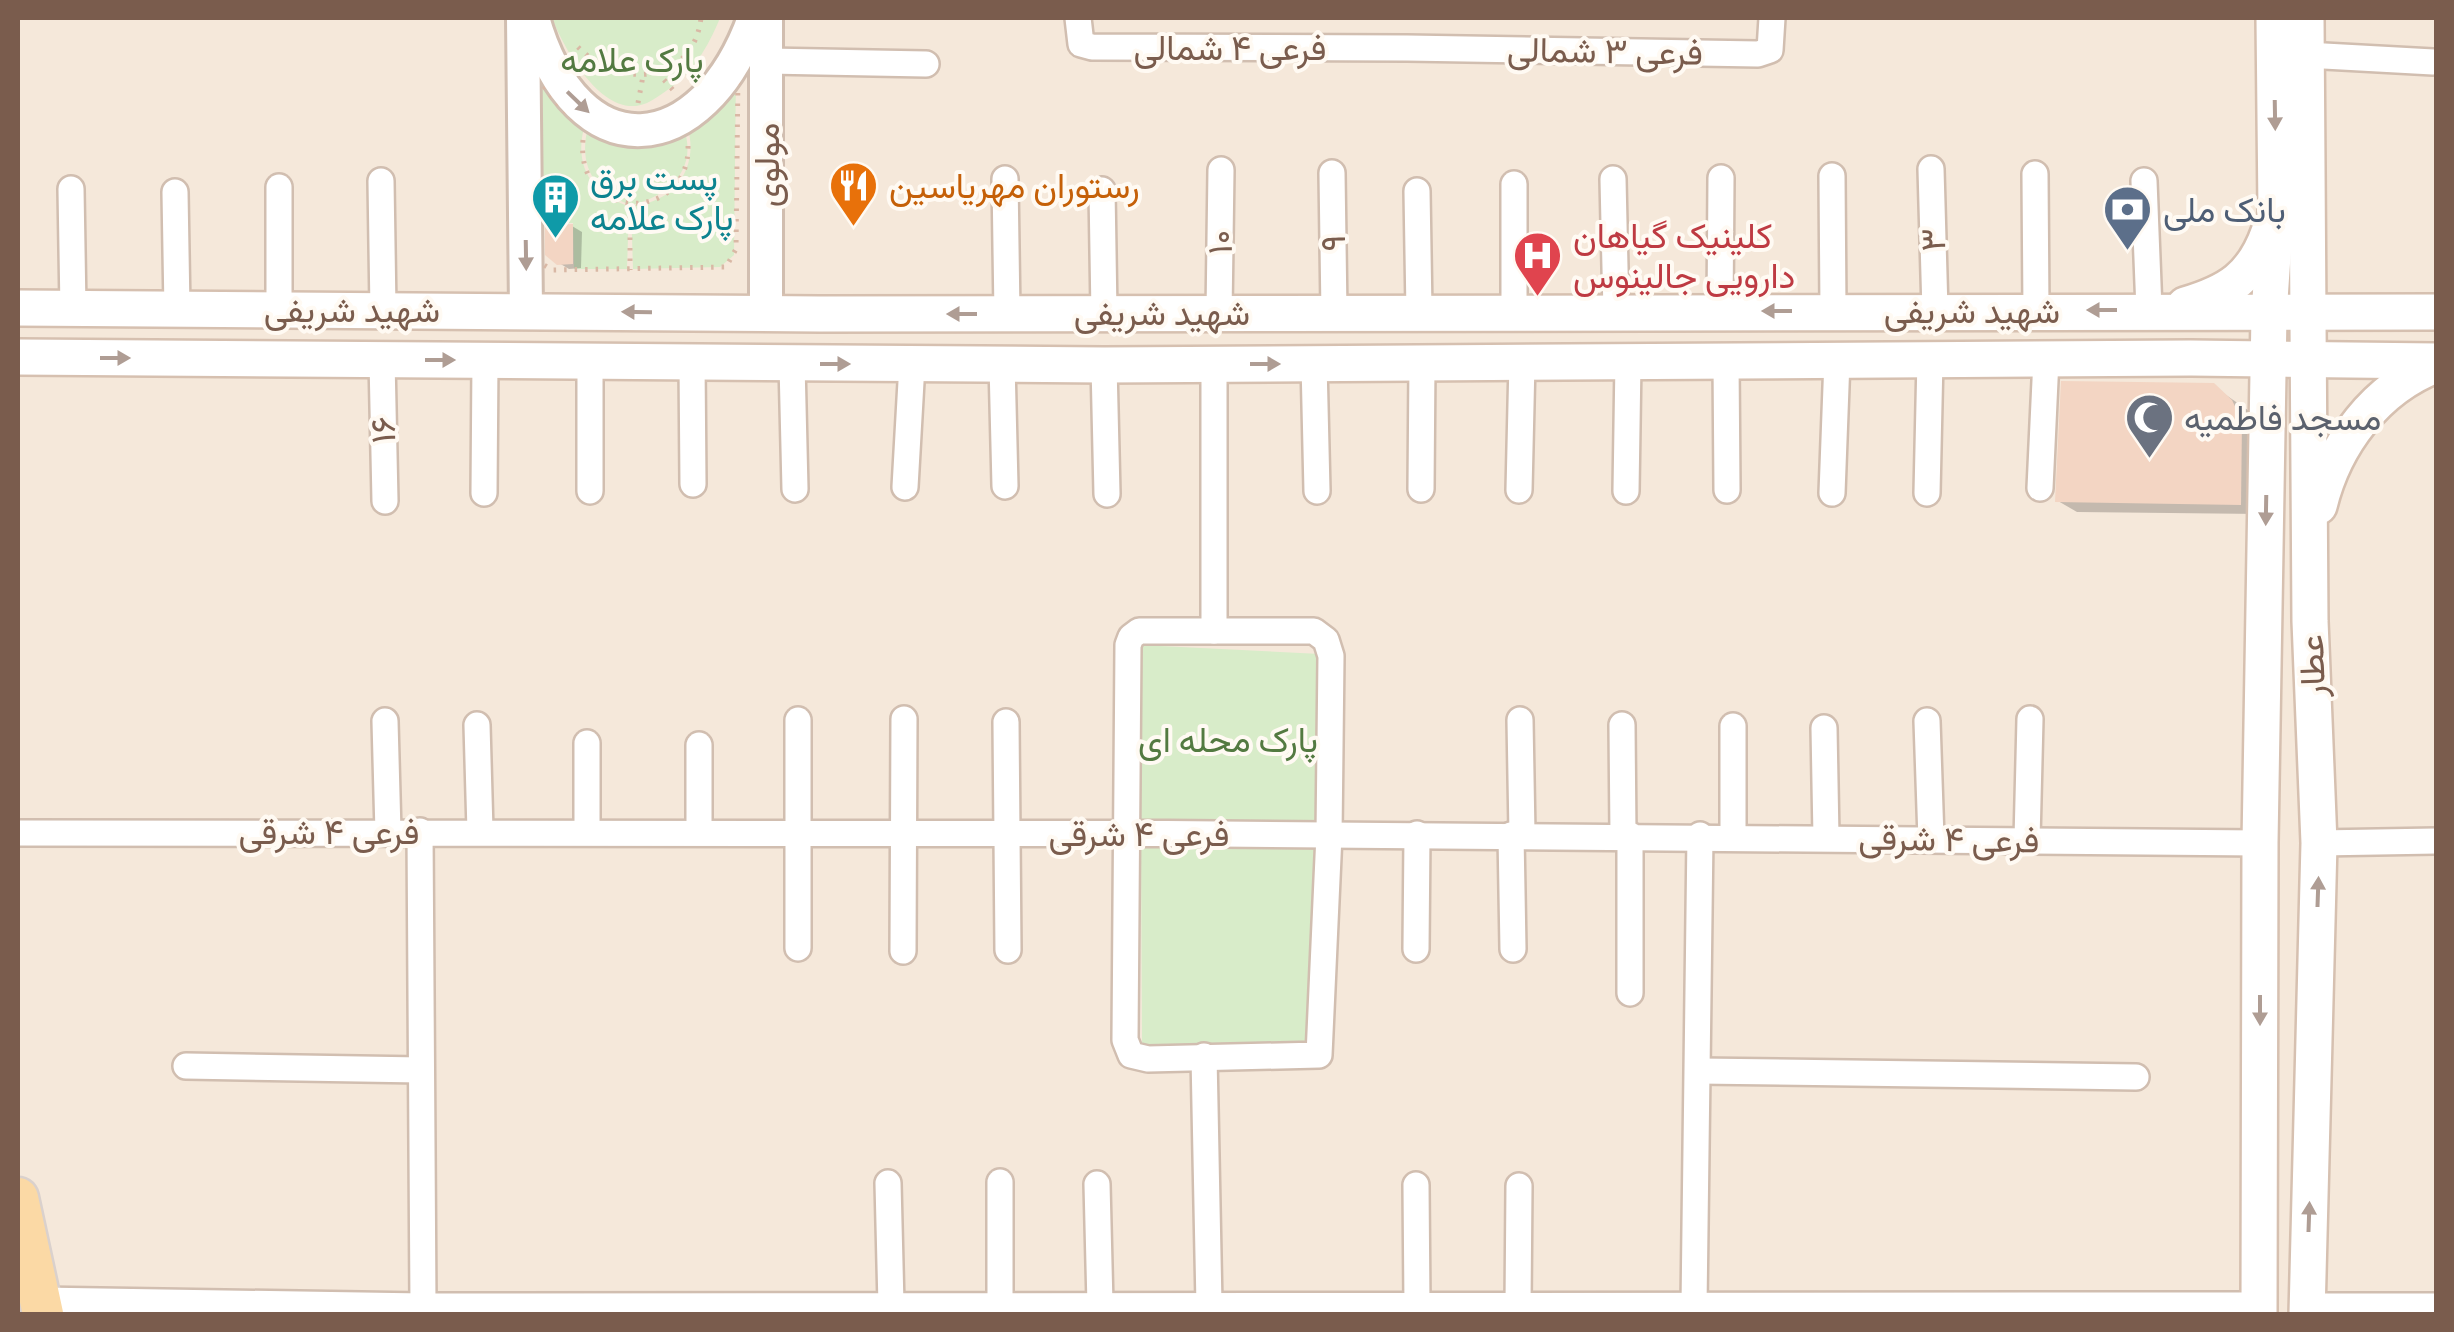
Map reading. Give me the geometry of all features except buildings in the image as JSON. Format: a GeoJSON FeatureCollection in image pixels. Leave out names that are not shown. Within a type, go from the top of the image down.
{"type":"FeatureCollection","features":[{"type":"Feature","properties":{"kind":"main road","name":"عطار"},"geometry":{"type":"LineString","coordinates":[[2274,18],[2291,209],[2306,310],[2308,362],[2310,621],[2319,843],[2306,1310]]}},
{"type":"Feature","properties":{"kind":"main road","name":"عطار"},"geometry":{"type":"LineString","coordinates":[[2259,1310],[2260,843],[2269,314],[2291,209],[2306,18]]}},
{"type":"Feature","properties":{"kind":"main road"},"geometry":{"type":"LineString","coordinates":[[2160,310],[2219,295],[2244,276],[2291,209],[2328,277],[2345,296],[2389,311]]}},
{"type":"Feature","properties":{"kind":"main road","name":"شهید شریفی"},"geometry":{"type":"LineString","coordinates":[[18,308],[766,314],[2436,312]]}},
{"type":"Feature","properties":{"kind":"main road"},"geometry":{"type":"LineString","coordinates":[[1146,364],[1147,313]]}},
{"type":"Feature","properties":{"kind":"main road","name":"شهید شریفی"},"geometry":{"type":"LineString","coordinates":[[18,357],[792,364],[2191,358],[2436,363]]}},
{"type":"Feature","properties":{"kind":"main road"},"geometry":{"type":"LineString","coordinates":[[2191,358],[2232,378],[2268,412]]}},
{"type":"Feature","properties":{"kind":"main road"},"geometry":{"type":"LineString","coordinates":[[2310,621],[2318,510],[2327,473],[2365,414],[2396,386],[2436,363]]}},
{"type":"Feature","properties":{"kind":"main road"},"geometry":{"type":"LineString","coordinates":[[2260,1070],[2313,1072]]}},
{"type":"Feature","properties":{"kind":"main road"},"geometry":{"type":"LineString","coordinates":[[18,1198],[41,1307]]}},
{"type":"Feature","properties":{"kind":"street"},"geometry":{"type":"LineString","coordinates":[[523,18],[526,311]]}},
{"type":"Feature","properties":{"kind":"street"},"geometry":{"type":"LineString","coordinates":[[533,18],[554,74],[577,105],[613,126],[639,131],[662,128],[705,100],[738,51],[754,18]]}},
{"type":"Feature","properties":{"kind":"street","name":"مولوی"},"geometry":{"type":"LineString","coordinates":[[766,18],[766,314]]}},
{"type":"Feature","properties":{"kind":"street","name":"فرعی ۴ شمالی"},"geometry":{"type":"LineString","coordinates":[[1078,18],[1081,44],[1092,48],[1407,48]]}},
{"type":"Feature","properties":{"kind":"street","name":"فرعی ۳ شمالی"},"geometry":{"type":"LineString","coordinates":[[1407,48],[1758,54],[1770,50],[1772,18]]}},
{"type":"Feature","properties":{"kind":"street"},"geometry":{"type":"LineString","coordinates":[[2306,55],[2433,62]]}},
{"type":"Feature","properties":{"kind":"street"},"geometry":{"type":"LineString","coordinates":[[768,61],[926,64]]}},
{"type":"Feature","properties":{"kind":"street","name":"۱۰"},"geometry":{"type":"LineString","coordinates":[[1220,313],[1221,170]]}},
{"type":"Feature","properties":{"kind":"street","name":"۳"},"geometry":{"type":"LineString","coordinates":[[1931,170],[1935,311]]}},
{"type":"Feature","properties":{"kind":"street","name":"۹"},"geometry":{"type":"LineString","coordinates":[[1332,173],[1334,313]]}},
{"type":"Feature","properties":{"kind":"street"},"geometry":{"type":"LineString","coordinates":[[2036,174],[2036,311]]}},
{"type":"Feature","properties":{"kind":"street"},"geometry":{"type":"LineString","coordinates":[[1832,176],[1833,311]]}},
{"type":"Feature","properties":{"kind":"street"},"geometry":{"type":"LineString","coordinates":[[1005,178],[1006,314]]}},
{"type":"Feature","properties":{"kind":"street"},"geometry":{"type":"LineString","coordinates":[[1720,312],[1721,178]]}},
{"type":"Feature","properties":{"kind":"street"},"geometry":{"type":"LineString","coordinates":[[1614,179],[1616,312]]}},
{"type":"Feature","properties":{"kind":"street"},"geometry":{"type":"LineString","coordinates":[[380,181],[383,310]]}},
{"type":"Feature","properties":{"kind":"street"},"geometry":{"type":"LineString","coordinates":[[2144,181],[2160,310]]}},
{"type":"Feature","properties":{"kind":"street"},"geometry":{"type":"LineString","coordinates":[[1514,184],[1514,312]]}},
{"type":"Feature","properties":{"kind":"street"},"geometry":{"type":"LineString","coordinates":[[279,187],[279,310]]}},
{"type":"Feature","properties":{"kind":"street"},"geometry":{"type":"LineString","coordinates":[[71,189],[73,309]]}},
{"type":"Feature","properties":{"kind":"street"},"geometry":{"type":"LineString","coordinates":[[1102,190],[1104,313]]}},
{"type":"Feature","properties":{"kind":"street"},"geometry":{"type":"LineString","coordinates":[[1418,191],[1419,312]]}},
{"type":"Feature","properties":{"kind":"street"},"geometry":{"type":"LineString","coordinates":[[175,192],[177,310]]}},
{"type":"Feature","properties":{"kind":"street"},"geometry":{"type":"LineString","coordinates":[[1927,494],[1930,359]]}},
{"type":"Feature","properties":{"kind":"street"},"geometry":{"type":"LineString","coordinates":[[2040,488],[2046,359]]}},
{"type":"Feature","properties":{"kind":"street","name":"۱۶"},"geometry":{"type":"LineString","coordinates":[[382,360],[385,501]]}},
{"type":"Feature","properties":{"kind":"street"},"geometry":{"type":"LineString","coordinates":[[484,493],[485,360]]}},
{"type":"Feature","properties":{"kind":"street"},"geometry":{"type":"LineString","coordinates":[[1832,493],[1837,360]]}},
{"type":"Feature","properties":{"kind":"street"},"geometry":{"type":"LineString","coordinates":[[590,361],[590,491]]}},
{"type":"Feature","properties":{"kind":"street"},"geometry":{"type":"LineString","coordinates":[[1726,361],[1727,490]]}},
{"type":"Feature","properties":{"kind":"street"},"geometry":{"type":"LineString","coordinates":[[692,362],[692,484]]}},
{"type":"Feature","properties":{"kind":"street"},"geometry":{"type":"LineString","coordinates":[[1421,489],[1422,362]]}},
{"type":"Feature","properties":{"kind":"street"},"geometry":{"type":"LineString","coordinates":[[1519,490],[1522,362]]}},
{"type":"Feature","properties":{"kind":"street"},"geometry":{"type":"LineString","coordinates":[[1626,491],[1628,362]]}},
{"type":"Feature","properties":{"kind":"street"},"geometry":{"type":"LineString","coordinates":[[1314,363],[1317,491]]}},
{"type":"Feature","properties":{"kind":"street"},"geometry":{"type":"LineString","coordinates":[[792,364],[796,488]]}},
{"type":"Feature","properties":{"kind":"street"},"geometry":{"type":"LineString","coordinates":[[905,488],[912,364]]}},
{"type":"Feature","properties":{"kind":"street"},"geometry":{"type":"LineString","coordinates":[[1002,364],[1005,486]]}},
{"type":"Feature","properties":{"kind":"street"},"geometry":{"type":"LineString","coordinates":[[1104,364],[1107,494]]}},
{"type":"Feature","properties":{"kind":"street"},"geometry":{"type":"LineString","coordinates":[[1214,364],[1214,631]]}},
{"type":"Feature","properties":{"kind":"street"},"geometry":{"type":"LineString","coordinates":[[1139,630],[1214,631],[1314,631],[1326,640],[1331,656],[1329,835],[1319,1054],[1148,1058],[1130,1055],[1125,1040],[1131,638],[1139,630]]}},
{"type":"Feature","properties":{"kind":"street"},"geometry":{"type":"LineString","coordinates":[[903,951],[904,719]]}},
{"type":"Feature","properties":{"kind":"street"},"geometry":{"type":"LineString","coordinates":[[2027,840],[2030,719]]}},
{"type":"Feature","properties":{"kind":"street"},"geometry":{"type":"LineString","coordinates":[[798,720],[798,948]]}},
{"type":"Feature","properties":{"kind":"street"},"geometry":{"type":"LineString","coordinates":[[1513,948],[1520,720]]}},
{"type":"Feature","properties":{"kind":"street"},"geometry":{"type":"LineString","coordinates":[[385,721],[388,832]]}},
{"type":"Feature","properties":{"kind":"street"},"geometry":{"type":"LineString","coordinates":[[1928,721],[1931,838]]}},
{"type":"Feature","properties":{"kind":"street"},"geometry":{"type":"LineString","coordinates":[[1006,722],[1008,950]]}},
{"type":"Feature","properties":{"kind":"street"},"geometry":{"type":"LineString","coordinates":[[477,726],[480,831]]}},
{"type":"Feature","properties":{"kind":"street"},"geometry":{"type":"LineString","coordinates":[[1622,726],[1630,993]]}},
{"type":"Feature","properties":{"kind":"street"},"geometry":{"type":"LineString","coordinates":[[1732,836],[1733,726]]}},
{"type":"Feature","properties":{"kind":"street"},"geometry":{"type":"LineString","coordinates":[[1824,728],[1826,837]]}},
{"type":"Feature","properties":{"kind":"street"},"geometry":{"type":"LineString","coordinates":[[586,743],[587,832]]}},
{"type":"Feature","properties":{"kind":"street"},"geometry":{"type":"LineString","coordinates":[[698,746],[699,831]]}},
{"type":"Feature","properties":{"kind":"street"},"geometry":{"type":"LineString","coordinates":[[420,831],[423,1306]]}},
{"type":"Feature","properties":{"kind":"street","name":"فرعی ۴ شرقی"},"geometry":{"type":"LineString","coordinates":[[18,833],[1700,835],[2260,843]]}},
{"type":"Feature","properties":{"kind":"street"},"geometry":{"type":"LineString","coordinates":[[1416,949],[1417,834]]}},
{"type":"Feature","properties":{"kind":"street"},"geometry":{"type":"LineString","coordinates":[[1694,1306],[1700,835]]}},
{"type":"Feature","properties":{"kind":"street"},"geometry":{"type":"LineString","coordinates":[[2319,843],[2436,842]]}},
{"type":"Feature","properties":{"kind":"street"},"geometry":{"type":"LineString","coordinates":[[1204,1056],[1209,1305]]}},
{"type":"Feature","properties":{"kind":"street"},"geometry":{"type":"LineString","coordinates":[[186,1066],[420,1070]]}},
{"type":"Feature","properties":{"kind":"street"},"geometry":{"type":"LineString","coordinates":[[1698,1072],[2136,1077]]}},
{"type":"Feature","properties":{"kind":"street"},"geometry":{"type":"LineString","coordinates":[[1000,1182],[1000,1306]]}},
{"type":"Feature","properties":{"kind":"street"},"geometry":{"type":"LineString","coordinates":[[888,1183],[891,1306]]}},
{"type":"Feature","properties":{"kind":"street"},"geometry":{"type":"LineString","coordinates":[[1097,1184],[1100,1306]]}},
{"type":"Feature","properties":{"kind":"street"},"geometry":{"type":"LineString","coordinates":[[1416,1185],[1417,1305]]}},
{"type":"Feature","properties":{"kind":"street"},"geometry":{"type":"LineString","coordinates":[[1518,1306],[1519,1186]]}},
{"type":"Feature","properties":{"kind":"street"},"geometry":{"type":"LineString","coordinates":[[41,1307],[1417,1305],[2259,1310]]}},
{"type":"Feature","properties":{"kind":"street"},"geometry":{"type":"LineString","coordinates":[[2306,1310],[2436,1306]]}},
{"type":"Feature","properties":{"kind":"path"},"geometry":{"type":"LineString","coordinates":[[573,37],[594,62],[613,72],[642,76],[657,72],[683,54],[692,44],[701,18]]}},
{"type":"Feature","properties":{"kind":"path"},"geometry":{"type":"LineString","coordinates":[[683,54],[691,60]]}},
{"type":"Feature","properties":{"kind":"path"},"geometry":{"type":"LineString","coordinates":[[657,72],[672,94],[682,87]]}},
{"type":"Feature","properties":{"kind":"path"},"geometry":{"type":"LineString","coordinates":[[738,72],[735,256],[720,269],[552,270],[539,262],[537,75],[562,110],[587,126],[634,140],[655,139],[685,128],[714,105],[738,72]]}},
{"type":"Feature","properties":{"kind":"path"},"geometry":{"type":"LineString","coordinates":[[638,105],[642,76]]}},
{"type":"Feature","properties":{"kind":"path"},"geometry":{"type":"LineString","coordinates":[[587,126],[582,143],[588,175],[606,195],[630,206],[661,196],[681,177],[689,150],[685,128]]}},
{"type":"Feature","properties":{"kind":"path"},"geometry":{"type":"LineString","coordinates":[[630,206],[630,270]]}},
{"type":"Feature","properties":{"kind":"shaded area"},"geometry":{"type":"Polygon","coordinates":[[[18,18],[2436,18],[2436,1314],[18,1314],[18,18]]]}},
{"type":"Feature","properties":{"kind":"green space","name":"پارک علامه"},"geometry":{"type":"Polygon","coordinates":[[[552,18],[720,18],[705,49],[684,76],[649,102],[631,106],[615,102],[587,79],[552,18]]]}},
{"type":"Feature","properties":{"kind":"green space","name":"پارک علامه"},"geometry":{"type":"Polygon","coordinates":[[[736,76],[734,255],[720,267],[633,269],[631,205],[607,193],[592,176],[585,154],[588,127],[684,129],[687,157],[683,169],[668,188],[632,205],[647,203],[671,191],[679,181],[690,157],[688,129],[736,76]]]}},
{"type":"Feature","properties":{"kind":"green space","name":"پارک علامه"},"geometry":{"type":"Polygon","coordinates":[[[539,84],[559,109],[584,128],[584,166],[596,187],[629,206],[627,269],[574,269],[573,223],[536,223],[539,84]]]}},
{"type":"Feature","properties":{"kind":"green space","name":"پارک محله ای"},"geometry":{"type":"Polygon","coordinates":[[[1140,645],[1320,654],[1308,1044],[1142,1044],[1140,645]]]}},
{"type":"Feature","properties":{"kind":"place","name":"رستوران مهریاسین"},"geometry":{"type":"Point","coordinates":[854,228]}},
{"type":"Feature","properties":{"kind":"place","name":"پست برق پارک علامه"},"geometry":{"type":"Point","coordinates":[555,240]}},
{"type":"Feature","properties":{"kind":"place","name":"بانک ملی"},"geometry":{"type":"Point","coordinates":[2128,252]}},
{"type":"Feature","properties":{"kind":"place","name":"کلینیک گیاهان دارویی جالینوس"},"geometry":{"type":"Point","coordinates":[1538,298]}},
{"type":"Feature","properties":{"kind":"place","name":"مسجد فاطمیه"},"geometry":{"type":"Point","coordinates":[2149,460]}}]}
